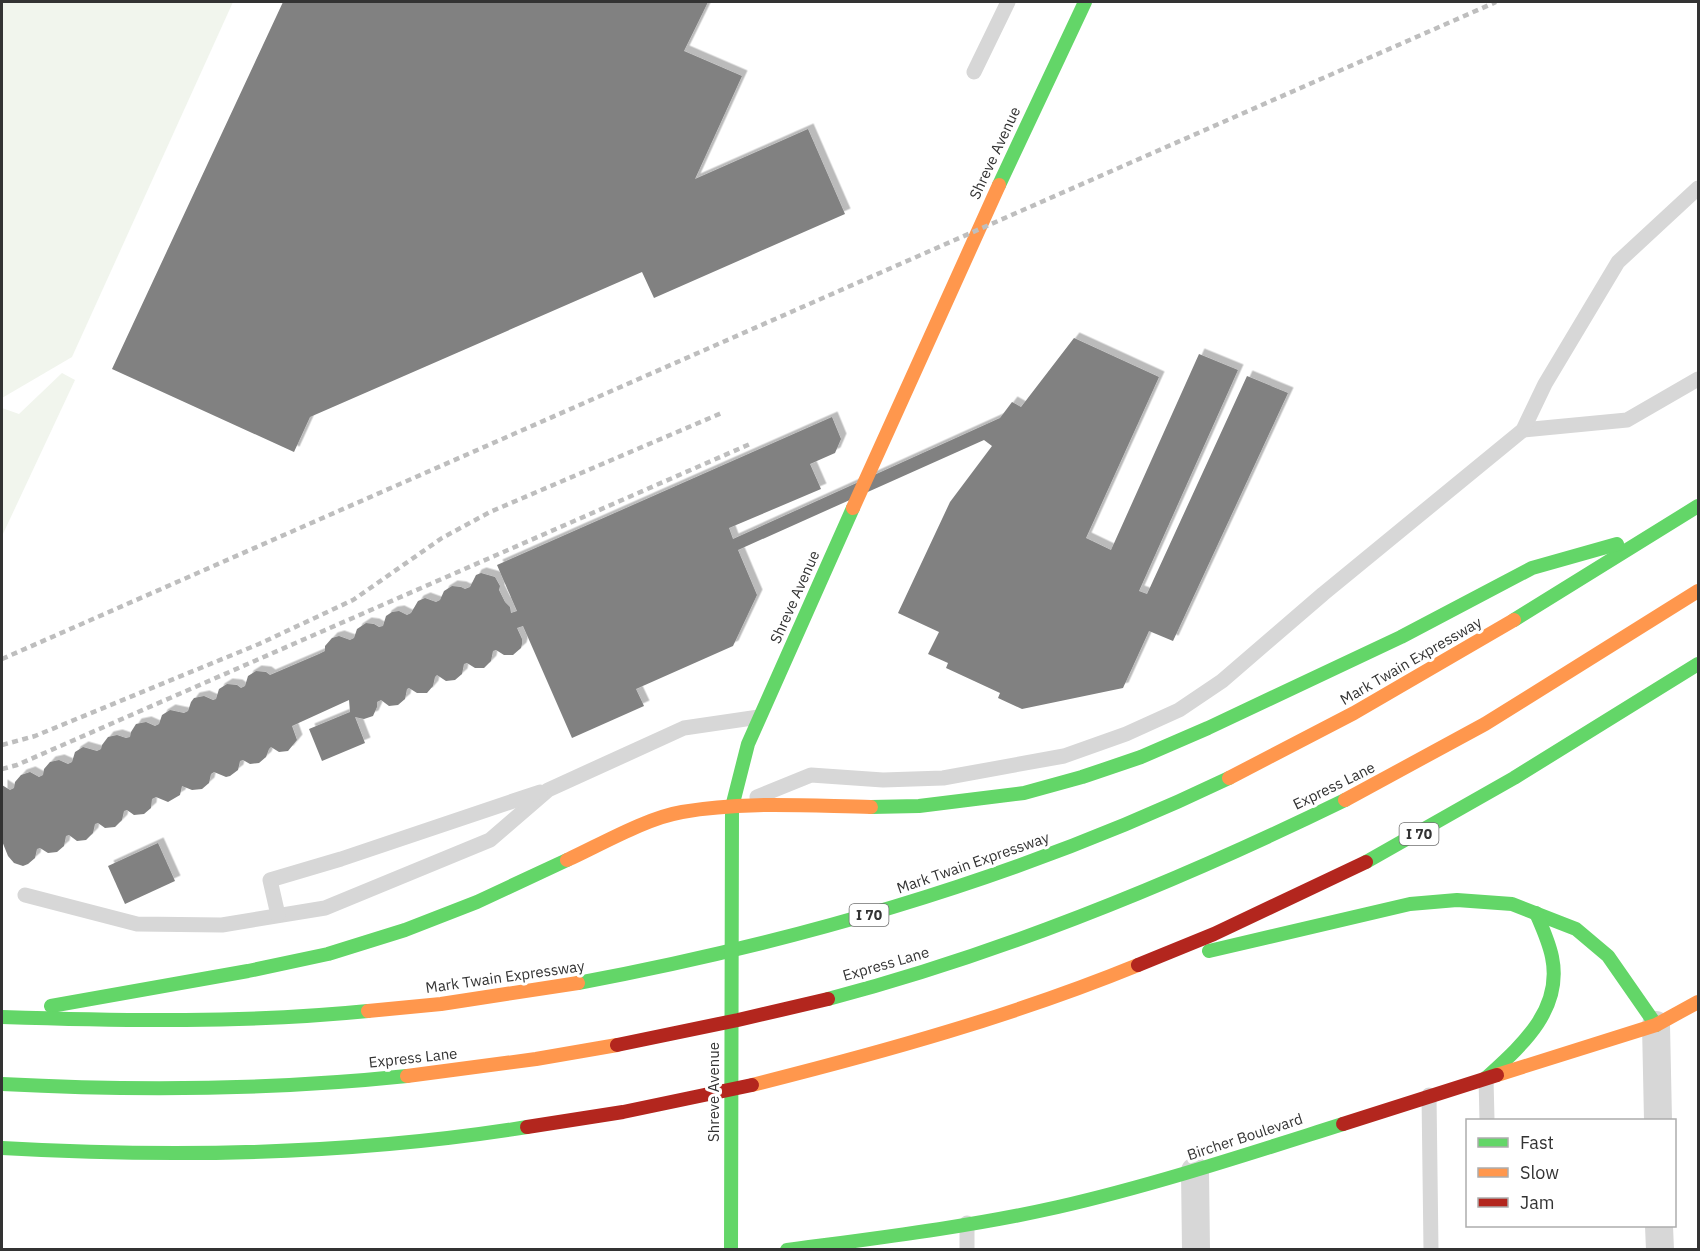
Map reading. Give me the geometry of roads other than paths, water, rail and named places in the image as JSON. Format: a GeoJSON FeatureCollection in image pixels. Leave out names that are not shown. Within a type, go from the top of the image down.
{"type":"FeatureCollection","features":[{"type":"Feature","properties":{"kind":"main road","name":"Shreve Avenue"},"geometry":{"type":"LineString","coordinates":[[731,1250],[732,807],[748,744],[970,247],[1085,2]]}},
{"type":"Feature","properties":{"kind":"main road","name":"Mark Twain Expressway"},"geometry":{"type":"LineString","coordinates":[[2,1016],[114,1021],[222,1020],[328,1015],[435,1005],[642,972],[769,944],[903,906],[1105,834],[1250,768],[1303,741],[1493,634],[1698,506]]}},
{"type":"Feature","properties":{"kind":"main road"},"geometry":{"type":"LineString","coordinates":[[2,1016],[328,954],[405,930],[477,902],[647,823],[680,813],[732,807],[919,806],[1024,793],[1082,777],[1141,757],[1218,723],[1401,637],[1532,568],[1656,533]]}},
{"type":"Feature","properties":{"kind":"main road","name":"Express Lane"},"geometry":{"type":"LineString","coordinates":[[2,1084],[129,1089],[235,1088],[343,1082],[439,1073],[555,1058],[657,1038],[769,1014],[918,973],[1024,937],[1125,898],[1321,812],[1416,763],[1511,708],[1698,591]]}},
{"type":"Feature","properties":{"kind":"main road","name":"I 70"},"geometry":{"type":"LineString","coordinates":[[2,1148],[162,1154],[271,1152],[380,1146],[599,1116],[694,1099],[901,1046],[1020,1009],[1122,971],[1320,885],[1513,781],[1698,664]]}},
{"type":"Feature","properties":{"kind":"main road"},"geometry":{"type":"LineString","coordinates":[[1122,971],[1410,904],[1457,900],[1512,904],[1576,929],[1608,956],[1656,1025]]}},
{"type":"Feature","properties":{"kind":"main road"},"geometry":{"type":"LineString","coordinates":[[1486,1078],[1532,1034],[1544,1014],[1554,987],[1553,961],[1536,913]]}},
{"type":"Feature","properties":{"kind":"main road","name":"Bircher Boulevard"},"geometry":{"type":"LineString","coordinates":[[787,1250],[900,1235],[1058,1207],[1195,1171],[1429,1095],[1656,1025],[1698,1002]]}},
{"type":"Feature","properties":{"kind":"street"},"geometry":{"type":"LineString","coordinates":[[1656,1025],[1658,1119]]}},
{"type":"Feature","properties":{"kind":"street"},"geometry":{"type":"LineString","coordinates":[[1195,1171],[1196,1250]]}},
{"type":"Feature","properties":{"kind":"street"},"geometry":{"type":"LineString","coordinates":[[1659,1227],[1660,1250]]}},
{"type":"Feature","properties":{"kind":"lane"},"geometry":{"type":"LineString","coordinates":[[974,72],[1008,2]]}},
{"type":"Feature","properties":{"kind":"lane"},"geometry":{"type":"LineString","coordinates":[[732,807],[811,776],[883,780],[943,778],[1064,756],[1126,734],[1179,710],[1222,681],[1323,594],[1523,430],[1545,384],[1618,262],[1698,188]]}},
{"type":"Feature","properties":{"kind":"lane"},"geometry":{"type":"LineString","coordinates":[[1523,430],[1627,420],[1698,379]]}},
{"type":"Feature","properties":{"kind":"lane"},"geometry":{"type":"LineString","coordinates":[[279,915],[270,880],[341,859],[548,790],[684,728],[759,717]]}},
{"type":"Feature","properties":{"kind":"lane"},"geometry":{"type":"LineString","coordinates":[[25,895],[137,924],[222,925],[325,908],[490,840],[548,790]]}},
{"type":"Feature","properties":{"kind":"lane"},"geometry":{"type":"LineString","coordinates":[[1486,1078],[1487,1119]]}},
{"type":"Feature","properties":{"kind":"lane"},"geometry":{"type":"LineString","coordinates":[[1429,1095],[1431,1250]]}},
{"type":"Feature","properties":{"kind":"lane"},"geometry":{"type":"LineString","coordinates":[[967,1223],[967,1250]]}},
{"type":"Feature","properties":{"kind":"railway"},"geometry":{"type":"LineString","coordinates":[[2,659],[1496,2]]}},
{"type":"Feature","properties":{"kind":"railway"},"geometry":{"type":"LineString","coordinates":[[2,745],[35,736],[259,644],[353,600],[442,538],[490,512],[724,412]]}},
{"type":"Feature","properties":{"kind":"railway"},"geometry":{"type":"LineString","coordinates":[[2,769],[17,765],[750,444]]}}]}
